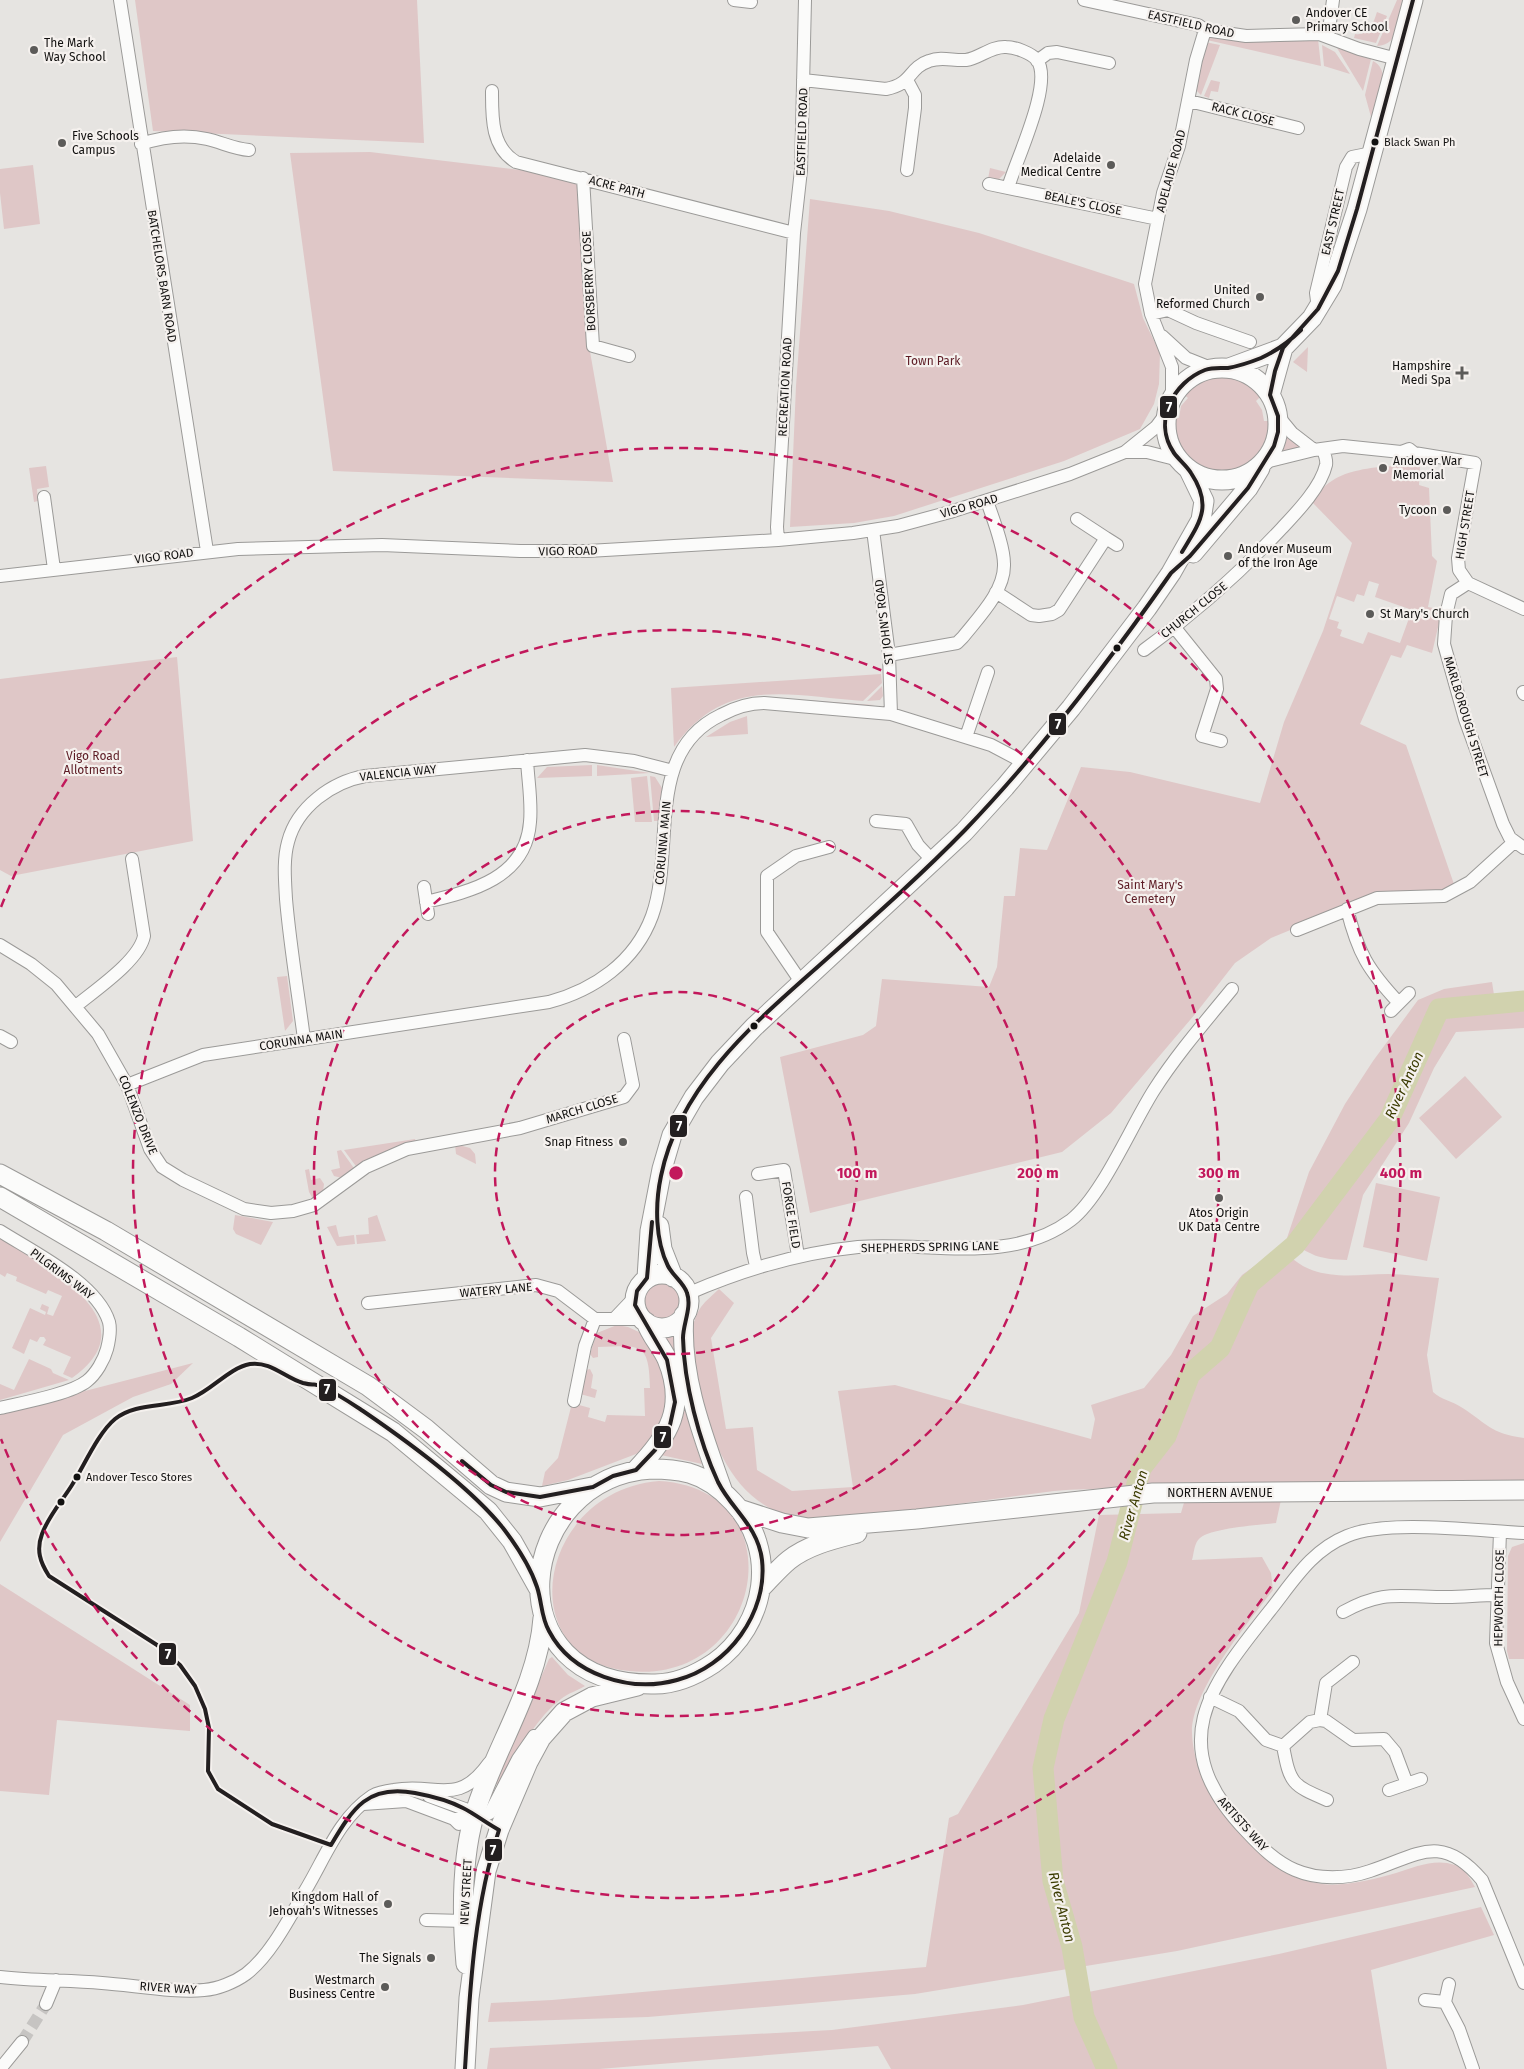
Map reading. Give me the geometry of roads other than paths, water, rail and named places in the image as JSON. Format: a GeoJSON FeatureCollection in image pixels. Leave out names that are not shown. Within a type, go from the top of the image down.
{"type":"FeatureCollection","features":[{"type":"Feature","properties":{"kind":"main road","name":"EAST STREET"},"geometry":{"type":"LineString","coordinates":[[1270,395],[1283,348],[1318,309],[1338,270],[1413,0]]}},
{"type":"Feature","properties":{"kind":"main road","name":"EAST STREET"},"geometry":{"type":"LineString","coordinates":[[1220,368],[1283,348]]}},
{"type":"Feature","properties":{"kind":"main road"},"geometry":{"type":"LineString","coordinates":[[647,1278],[650,1231],[668,1146],[688,1106],[735,1046],[801,982],[964,832],[1025,763],[1101,668],[1171,573],[1204,514],[1202,494],[1168,440],[1165,415],[1172,395],[1189,378],[1220,368],[1253,377],[1270,395],[1278,416],[1276,440],[1248,488],[1196,549],[1171,573]]}},
{"type":"Feature","properties":{"kind":"main road"},"geometry":{"type":"LineString","coordinates":[[1184,465],[1205,476],[1226,479],[1243,476],[1263,465]]}},
{"type":"Feature","properties":{"kind":"main road"},"geometry":{"type":"LineString","coordinates":[[0,1174],[106,1231],[368,1386],[426,1429],[491,1485],[506,1492],[540,1497],[593,1487]]}},
{"type":"Feature","properties":{"kind":"main road"},"geometry":{"type":"LineString","coordinates":[[0,1197],[270,1355],[393,1432],[488,1512],[512,1541],[539,1589]]}},
{"type":"Feature","properties":{"kind":"main road"},"geometry":{"type":"LineString","coordinates":[[644,1320],[652,1326],[667,1327],[680,1320],[688,1308],[688,1294],[684,1287],[673,1277],[662,1248],[656,1204]]}},
{"type":"Feature","properties":{"kind":"main road"},"geometry":{"type":"LineString","coordinates":[[636,1470],[661,1443],[675,1409],[674,1386],[667,1360],[644,1320],[637,1312],[635,1297],[640,1285],[647,1278],[660,1274],[673,1277]]}},
{"type":"Feature","properties":{"kind":"main road"},"geometry":{"type":"LineString","coordinates":[[684,1315],[684,1347],[698,1420],[723,1492]]}},
{"type":"Feature","properties":{"kind":"main road"},"geometry":{"type":"LineString","coordinates":[[665,1469],[690,1473],[711,1483],[723,1492],[740,1509],[754,1531],[760,1548],[761,1588],[757,1605],[744,1634],[718,1660],[696,1674],[676,1682],[642,1684],[605,1678],[581,1666],[561,1648],[543,1618],[539,1589],[544,1560],[554,1531],[576,1502],[593,1487],[612,1476],[636,1470],[665,1469]]}},
{"type":"Feature","properties":{"kind":"main road","name":"NORTHERN AVENUE"},"geometry":{"type":"LineString","coordinates":[[740,1509],[782,1524],[808,1528],[917,1519],[1153,1493],[1524,1490]]}},
{"type":"Feature","properties":{"kind":"main road","name":"NORTHERN AVENUE"},"geometry":{"type":"LineString","coordinates":[[761,1588],[789,1560],[826,1541],[917,1519]]}},
{"type":"Feature","properties":{"kind":"main road","name":"NEW STREET"},"geometry":{"type":"LineString","coordinates":[[469,1998],[464,1921],[470,1842],[474,1817],[499,1749],[536,1660],[541,1640],[543,1618]]}},
{"type":"Feature","properties":{"kind":"main road","name":"NEW STREET"},"geometry":{"type":"LineString","coordinates":[[469,1998],[482,1890],[488,1861],[528,1762],[550,1726],[564,1712],[581,1702],[642,1684]]}},
{"type":"Feature","properties":{"kind":"main road"},"geometry":{"type":"LineString","coordinates":[[474,1817],[499,1830]]}},
{"type":"Feature","properties":{"kind":"main road"},"geometry":{"type":"LineString","coordinates":[[465,2069],[469,1998]]}},
{"type":"Feature","properties":{"kind":"street","name":"BATCHELORS BARN ROAD"},"geometry":{"type":"LineString","coordinates":[[120,0],[206,551]]}},
{"type":"Feature","properties":{"kind":"street"},"geometry":{"type":"LineString","coordinates":[[734,0],[751,2]]}},
{"type":"Feature","properties":{"kind":"street","name":"EASTFIELD ROAD"},"geometry":{"type":"LineString","coordinates":[[794,233],[801,170],[805,0]]}},
{"type":"Feature","properties":{"kind":"street","name":"EASTFIELD ROAD"},"geometry":{"type":"LineString","coordinates":[[1084,0],[1198,25],[1205,30],[1246,36],[1310,34],[1328,37]]}},
{"type":"Feature","properties":{"kind":"street"},"geometry":{"type":"LineString","coordinates":[[1333,0],[1328,37],[1360,49],[1397,58]]}},
{"type":"Feature","properties":{"kind":"street","name":"ADELAIDE ROAD"},"geometry":{"type":"LineString","coordinates":[[1172,395],[1172,367],[1161,334],[1151,314],[1144,284],[1166,183],[1179,146],[1196,60],[1205,30]]}},
{"type":"Feature","properties":{"kind":"street"},"geometry":{"type":"LineString","coordinates":[[803,80],[886,89],[900,86],[917,67],[926,62],[942,58],[967,60],[998,48],[1013,48],[1030,55],[1037,61],[1040,80],[1037,107],[1008,188]]}},
{"type":"Feature","properties":{"kind":"street"},"geometry":{"type":"LineString","coordinates":[[1037,61],[1048,54],[1057,52],[1110,64]]}},
{"type":"Feature","properties":{"kind":"street"},"geometry":{"type":"LineString","coordinates":[[907,80],[915,95],[907,170]]}},
{"type":"Feature","properties":{"kind":"street","name":"ACRE PATH"},"geometry":{"type":"LineString","coordinates":[[492,91],[493,127],[501,148],[507,157],[516,162],[794,233]]}},
{"type":"Feature","properties":{"kind":"street","name":"RACK CLOSE"},"geometry":{"type":"LineString","coordinates":[[1189,101],[1298,128]]}},
{"type":"Feature","properties":{"kind":"street"},"geometry":{"type":"LineString","coordinates":[[141,144],[164,137],[187,137],[206,139],[249,150]]}},
{"type":"Feature","properties":{"kind":"street","name":"BORSBERRY CLOSE"},"geometry":{"type":"LineString","coordinates":[[583,178],[593,346],[629,356]]}},
{"type":"Feature","properties":{"kind":"street","name":"BEALE'S CLOSE"},"geometry":{"type":"LineString","coordinates":[[989,184],[1158,219]]}},
{"type":"Feature","properties":{"kind":"street","name":"RECREATION ROAD"},"geometry":{"type":"LineString","coordinates":[[778,540],[781,452],[794,233]]}},
{"type":"Feature","properties":{"kind":"street"},"geometry":{"type":"LineString","coordinates":[[1151,314],[1168,310],[1196,323],[1250,342]]}},
{"type":"Feature","properties":{"kind":"street","name":"ADELAIDE ROAD"},"geometry":{"type":"LineString","coordinates":[[1161,334],[1186,358],[1220,368]]}},
{"type":"Feature","properties":{"kind":"street","name":"VIGO ROAD"},"geometry":{"type":"LineString","coordinates":[[0,576],[206,551],[358,544],[572,551],[778,540],[873,530],[922,520],[1043,484],[1125,452],[1156,427],[1165,415]]}},
{"type":"Feature","properties":{"kind":"street"},"geometry":{"type":"LineString","coordinates":[[1278,416],[1297,437],[1319,450]]}},
{"type":"Feature","properties":{"kind":"street","name":"HIGH STREET"},"geometry":{"type":"LineString","coordinates":[[1319,450],[1343,446],[1401,452],[1409,449],[1414,453],[1475,463],[1458,566],[1461,575],[1468,583]]}},
{"type":"Feature","properties":{"kind":"street"},"geometry":{"type":"LineString","coordinates":[[1263,465],[1319,450]]}},
{"type":"Feature","properties":{"kind":"street","name":"CHURCH CLOSE"},"geometry":{"type":"LineString","coordinates":[[1144,650],[1175,628],[1239,574],[1303,505],[1324,471],[1326,459],[1319,450]]}},
{"type":"Feature","properties":{"kind":"street","name":"VIGO ROAD"},"geometry":{"type":"LineString","coordinates":[[1125,452],[1147,452],[1184,465]]}},
{"type":"Feature","properties":{"kind":"street"},"geometry":{"type":"LineString","coordinates":[[44,497],[54,569]]}},
{"type":"Feature","properties":{"kind":"street"},"geometry":{"type":"LineString","coordinates":[[889,655],[957,643],[996,592],[1001,581],[1004,564],[987,501]]}},
{"type":"Feature","properties":{"kind":"street"},"geometry":{"type":"LineString","coordinates":[[996,592],[1031,614],[1039,616],[1052,614],[1059,610],[1112,541],[1077,519]]}},
{"type":"Feature","properties":{"kind":"street","name":"ST JOHN'S ROAD"},"geometry":{"type":"LineString","coordinates":[[873,530],[889,655],[891,714]]}},
{"type":"Feature","properties":{"kind":"street"},"geometry":{"type":"LineString","coordinates":[[1468,583],[1524,609]]}},
{"type":"Feature","properties":{"kind":"street","name":"MARLBOROUGH STREET"},"geometry":{"type":"LineString","coordinates":[[1468,583],[1451,594],[1440,649],[1503,824],[1519,845]]}},
{"type":"Feature","properties":{"kind":"street"},"geometry":{"type":"LineString","coordinates":[[1175,628],[1216,679],[1217,689],[1196,736],[1221,741]]}},
{"type":"Feature","properties":{"kind":"street"},"geometry":{"type":"LineString","coordinates":[[966,737],[988,672]]}},
{"type":"Feature","properties":{"kind":"street","name":"CORUNNA MAIN"},"geometry":{"type":"LineString","coordinates":[[127,1085],[203,1055],[549,1002],[585,990],[607,976],[635,947],[652,917],[662,873],[665,810],[673,771],[690,741],[705,724],[745,704],[764,703],[891,714],[966,737],[1013,754],[1025,763]]}},
{"type":"Feature","properties":{"kind":"street","name":"VALENCIA WAY"},"geometry":{"type":"LineString","coordinates":[[304,1039],[288,922],[285,877],[288,842],[293,828],[305,810],[322,794],[354,778],[585,754],[634,761],[673,771]]}},
{"type":"Feature","properties":{"kind":"street"},"geometry":{"type":"LineString","coordinates":[[424,887],[427,908],[481,887],[502,874],[518,859],[529,833],[531,819],[526,760]]}},
{"type":"Feature","properties":{"kind":"street"},"geometry":{"type":"LineString","coordinates":[[876,821],[906,824],[918,845],[933,862]]}},
{"type":"Feature","properties":{"kind":"street"},"geometry":{"type":"LineString","coordinates":[[1297,930],[1378,898],[1444,896],[1470,882],[1519,845]]}},
{"type":"Feature","properties":{"kind":"street"},"geometry":{"type":"LineString","coordinates":[[801,982],[766,932],[767,876],[796,856],[829,847]]}},
{"type":"Feature","properties":{"kind":"street"},"geometry":{"type":"LineString","coordinates":[[76,1006],[132,958],[142,943],[144,936],[132,859]]}},
{"type":"Feature","properties":{"kind":"street"},"geometry":{"type":"LineString","coordinates":[[1347,909],[1356,943],[1367,966],[1395,1007],[1410,994]]}},
{"type":"Feature","properties":{"kind":"street","name":"COLENZO DRIVE"},"geometry":{"type":"LineString","coordinates":[[2,950],[56,984],[98,1034],[127,1085],[150,1149],[162,1167],[183,1180],[244,1210],[259,1213],[293,1211],[314,1205],[366,1167],[407,1148],[480,1135]]}},
{"type":"Feature","properties":{"kind":"street","name":"SHEPHERDS SPRING LANE"},"geometry":{"type":"LineString","coordinates":[[688,1294],[756,1266],[798,1256],[875,1246],[987,1248],[1018,1244],[1045,1234],[1070,1220],[1101,1184],[1154,1090],[1232,989]]}},
{"type":"Feature","properties":{"kind":"street","name":"MARCH CLOSE"},"geometry":{"type":"LineString","coordinates":[[480,1135],[520,1128],[624,1097],[633,1085],[624,1039]]}},
{"type":"Feature","properties":{"kind":"street","name":"FORGE FIELD"},"geometry":{"type":"LineString","coordinates":[[758,1174],[784,1170],[798,1256]]}},
{"type":"Feature","properties":{"kind":"street"},"geometry":{"type":"LineString","coordinates":[[746,1197],[752,1253],[756,1266]]}},
{"type":"Feature","properties":{"kind":"street","name":"PILGRIMS WAY"},"geometry":{"type":"LineString","coordinates":[[0,1231],[51,1263],[92,1294],[104,1309],[109,1324],[105,1354],[88,1380],[38,1399],[0,1408]]}},
{"type":"Feature","properties":{"kind":"street","name":"WATERY LANE"},"geometry":{"type":"LineString","coordinates":[[368,1303],[536,1285],[558,1291],[596,1319]]}},
{"type":"Feature","properties":{"kind":"street"},"geometry":{"type":"LineString","coordinates":[[615,1318],[635,1297]]}},
{"type":"Feature","properties":{"kind":"street"},"geometry":{"type":"LineString","coordinates":[[574,1401],[585,1346],[596,1319],[644,1320]]}},
{"type":"Feature","properties":{"kind":"street","name":"ARTISTS WAY"},"geometry":{"type":"LineString","coordinates":[[1524,1533],[1384,1528],[1348,1535],[1325,1547],[1302,1569],[1227,1665],[1210,1697],[1201,1725],[1201,1743],[1209,1779],[1216,1794],[1241,1826],[1282,1863],[1310,1875],[1330,1878],[1368,1872],[1414,1853],[1446,1852],[1470,1867],[1482,1880],[1502,1930],[1518,1955],[1524,1983]]}},
{"type":"Feature","properties":{"kind":"street","name":"HEPWORTH CLOSE"},"geometry":{"type":"LineString","coordinates":[[1500,1532],[1496,1643],[1507,1682],[1523,1714]]}},
{"type":"Feature","properties":{"kind":"street"},"geometry":{"type":"LineString","coordinates":[[1342,1612],[1364,1600],[1388,1595],[1447,1597],[1497,1595]]}},
{"type":"Feature","properties":{"kind":"street"},"geometry":{"type":"LineString","coordinates":[[1320,1720],[1326,1683],[1353,1662]]}},
{"type":"Feature","properties":{"kind":"street"},"geometry":{"type":"LineString","coordinates":[[1210,1697],[1239,1711],[1266,1740],[1284,1746]]}},
{"type":"Feature","properties":{"kind":"street"},"geometry":{"type":"LineString","coordinates":[[1284,1746],[1310,1722],[1320,1720],[1353,1740],[1384,1739],[1395,1752],[1406,1784]]}},
{"type":"Feature","properties":{"kind":"street"},"geometry":{"type":"LineString","coordinates":[[363,1804],[406,1801],[454,1819],[486,1816],[490,1813],[530,1741],[537,1733],[550,1726]]}},
{"type":"Feature","properties":{"kind":"street"},"geometry":{"type":"LineString","coordinates":[[1284,1746],[1293,1782],[1298,1787],[1327,1800]]}},
{"type":"Feature","properties":{"kind":"street","name":"RIVER WAY"},"geometry":{"type":"LineString","coordinates":[[0,1977],[204,1990],[218,1987],[245,1975],[271,1945],[291,1915],[338,1832],[363,1804],[378,1793],[407,1786],[444,1792],[462,1788],[479,1775],[499,1749]]}},
{"type":"Feature","properties":{"kind":"street"},"geometry":{"type":"LineString","coordinates":[[1389,1790],[1421,1779]]}},
{"type":"Feature","properties":{"kind":"street","name":"RIVER WAY"},"geometry":{"type":"LineString","coordinates":[[395,1790],[442,1799],[465,1809],[474,1817]]}},
{"type":"Feature","properties":{"kind":"street"},"geometry":{"type":"LineString","coordinates":[[454,1819],[470,1842]]}},
{"type":"Feature","properties":{"kind":"street"},"geometry":{"type":"LineString","coordinates":[[426,1920],[464,1921]]}},
{"type":"Feature","properties":{"kind":"street"},"geometry":{"type":"LineString","coordinates":[[46,2004],[56,1980]]}},
{"type":"Feature","properties":{"kind":"street"},"geometry":{"type":"LineString","coordinates":[[1449,1984],[1445,2002],[1459,2030],[1473,2069]]}},
{"type":"Feature","properties":{"kind":"street"},"geometry":{"type":"LineString","coordinates":[[1425,2000],[1445,2002]]}},
{"type":"Feature","properties":{"kind":"street"},"geometry":{"type":"LineString","coordinates":[[0,2069],[22,2042]]}},
{"type":"Feature","properties":{"kind":"waterway","name":"River Anton"},"geometry":{"type":"LineString","coordinates":[[1107,2069],[1084,2017],[1072,1947],[1053,1881],[1043,1768],[1054,1719],[1117,1562],[1141,1468],[1166,1436],[1190,1374],[1220,1348],[1249,1284],[1295,1245],[1389,1120],[1439,1009],[1524,1001]]}},
{"type":"Feature","properties":{"kind":"tunnel"},"geometry":{"type":"LineString","coordinates":[[22,2042],[46,2004]]}},
{"type":"Feature","properties":{"kind":"place","name":"Andover CE Primary School"},"geometry":{"type":"Point","coordinates":[1296,20]}},
{"type":"Feature","properties":{"kind":"place","name":"The Mark Way School"},"geometry":{"type":"Point","coordinates":[34,50]}},
{"type":"Feature","properties":{"kind":"place","name":"Black Swan Ph"},"geometry":{"type":"Point","coordinates":[1375,142]}},
{"type":"Feature","properties":{"kind":"place","name":"Five Schools Campus"},"geometry":{"type":"Point","coordinates":[62,143]}},
{"type":"Feature","properties":{"kind":"place","name":"Adelaide Medical Centre"},"geometry":{"type":"Point","coordinates":[1111,165]}},
{"type":"Feature","properties":{"kind":"place","name":"United Reformed Church"},"geometry":{"type":"Point","coordinates":[1260,297]}},
{"type":"Feature","properties":{"kind":"place","name":"Hampshire Medi Spa"},"geometry":{"type":"Point","coordinates":[1462,373]}},
{"type":"Feature","properties":{"kind":"place","name":"Andover War Memorial"},"geometry":{"type":"Point","coordinates":[1383,468]}},
{"type":"Feature","properties":{"kind":"place","name":"Tycoon"},"geometry":{"type":"Point","coordinates":[1447,510]}},
{"type":"Feature","properties":{"kind":"place","name":"Andover Museum of the Iron Age"},"geometry":{"type":"Point","coordinates":[1228,556]}},
{"type":"Feature","properties":{"kind":"place","name":"St Mary's Church"},"geometry":{"type":"Point","coordinates":[1370,614]}},
{"type":"Feature","properties":{"kind":"place","name":"Snap Fitness"},"geometry":{"type":"Point","coordinates":[623,1142]}},
{"type":"Feature","properties":{"kind":"place","name":"Atos Origin UK Data Centre"},"geometry":{"type":"Point","coordinates":[1219,1198]}},
{"type":"Feature","properties":{"kind":"place","name":"Andover Tesco Stores"},"geometry":{"type":"Point","coordinates":[77,1477]}},
{"type":"Feature","properties":{"kind":"place","name":"Kingdom Hall of Jehovah's Witnesses"},"geometry":{"type":"Point","coordinates":[388,1904]}},
{"type":"Feature","properties":{"kind":"place","name":"The Signals"},"geometry":{"type":"Point","coordinates":[431,1958]}},
{"type":"Feature","properties":{"kind":"place","name":"Westmarch Business Centre"},"geometry":{"type":"Point","coordinates":[385,1987]}},
{"type":"Feature","properties":{"kind":"park label","name":"Town Park"},"geometry":{"type":"Point","coordinates":[933,361]}},
{"type":"Feature","properties":{"kind":"park label","name":"Vigo Road Allotments"},"geometry":{"type":"Point","coordinates":[93,763]}},
{"type":"Feature","properties":{"kind":"park label","name":"Saint Mary's Cemetery"},"geometry":{"type":"Point","coordinates":[1150,892]}}]}
